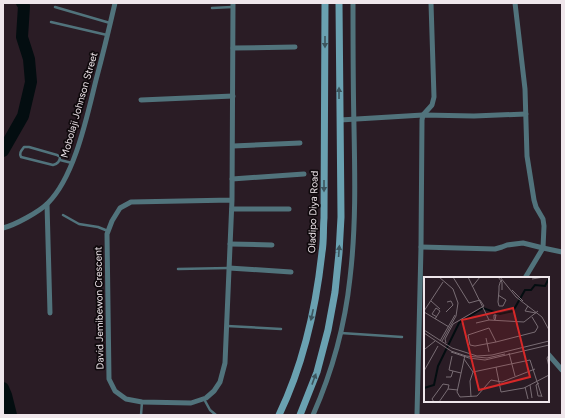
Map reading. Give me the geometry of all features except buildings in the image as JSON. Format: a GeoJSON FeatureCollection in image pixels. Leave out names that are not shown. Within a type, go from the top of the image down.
{"type":"FeatureCollection","features":[{"type":"Feature","properties":{"kind":"main road","name":"Oladipo Diya Road"},"geometry":{"type":"LineString","coordinates":[[279,415],[298,367],[310,326],[322,251],[324,218],[325,3]]}},
{"type":"Feature","properties":{"kind":"main road"},"geometry":{"type":"LineString","coordinates":[[300,415],[317,372],[328,330],[335,292],[339,253],[341,217],[339,3]]}},
{"type":"Feature","properties":{"kind":"street","name":"Mobolaji Johnson Street"},"geometry":{"type":"LineString","coordinates":[[3,228],[11,226],[26,218],[47,204],[64,180],[72,163],[89,109],[115,3]]}},
{"type":"Feature","properties":{"kind":"street"},"geometry":{"type":"LineString","coordinates":[[313,415],[322,395],[341,333],[350,280],[354,181],[353,3]]}},
{"type":"Feature","properties":{"kind":"street"},"geometry":{"type":"LineString","coordinates":[[417,415],[422,120],[423,115],[432,104],[434,97],[431,3]]}},
{"type":"Feature","properties":{"kind":"street"},"geometry":{"type":"LineString","coordinates":[[514,3],[525,89],[527,156],[534,200],[543,219],[544,226],[543,248],[526,277]]}},
{"type":"Feature","properties":{"kind":"street"},"geometry":{"type":"LineString","coordinates":[[203,399],[214,391],[220,382],[225,363],[232,209],[233,5]]}},
{"type":"Feature","properties":{"kind":"street"},"geometry":{"type":"LineString","coordinates":[[233,48],[295,47]]}},
{"type":"Feature","properties":{"kind":"street"},"geometry":{"type":"LineString","coordinates":[[141,100],[233,96]]}},
{"type":"Feature","properties":{"kind":"street"},"geometry":{"type":"LineString","coordinates":[[340,120],[423,115],[474,116],[526,114]]}},
{"type":"Feature","properties":{"kind":"street"},"geometry":{"type":"LineString","coordinates":[[232,146],[300,143]]}},
{"type":"Feature","properties":{"kind":"street"},"geometry":{"type":"LineString","coordinates":[[232,179],[304,174]]}},
{"type":"Feature","properties":{"kind":"street","name":"David Jemibewon Crescent"},"geometry":{"type":"LineString","coordinates":[[203,399],[191,403],[142,402],[126,400],[115,391],[109,379],[107,234],[112,221],[120,208],[131,202],[232,200]]}},
{"type":"Feature","properties":{"kind":"street"},"geometry":{"type":"LineString","coordinates":[[47,204],[50,313]]}},
{"type":"Feature","properties":{"kind":"street"},"geometry":{"type":"LineString","coordinates":[[232,209],[289,209]]}},
{"type":"Feature","properties":{"kind":"street"},"geometry":{"type":"LineString","coordinates":[[421,247],[495,249],[507,245],[523,243],[562,252]]}},
{"type":"Feature","properties":{"kind":"street"},"geometry":{"type":"LineString","coordinates":[[230,244],[272,245]]}},
{"type":"Feature","properties":{"kind":"street"},"geometry":{"type":"LineString","coordinates":[[229,268],[291,272]]}},
{"type":"Feature","properties":{"kind":"street"},"geometry":{"type":"LineString","coordinates":[[549,355],[562,370]]}},
{"type":"Feature","properties":{"kind":"lane"},"geometry":{"type":"LineString","coordinates":[[212,8],[233,5]]}},
{"type":"Feature","properties":{"kind":"lane"},"geometry":{"type":"LineString","coordinates":[[55,7],[110,23]]}},
{"type":"Feature","properties":{"kind":"lane"},"geometry":{"type":"LineString","coordinates":[[52,22],[107,36]]}},
{"type":"Feature","properties":{"kind":"lane"},"geometry":{"type":"LineString","coordinates":[[60,160],[57,164],[53,165],[25,159],[21,157],[20,154],[26,146],[57,155],[60,157],[60,160],[72,163]]}},
{"type":"Feature","properties":{"kind":"lane"},"geometry":{"type":"LineString","coordinates":[[63,214],[79,224],[98,227],[108,231]]}},
{"type":"Feature","properties":{"kind":"lane"},"geometry":{"type":"LineString","coordinates":[[178,268],[229,268]]}},
{"type":"Feature","properties":{"kind":"lane"},"geometry":{"type":"LineString","coordinates":[[226,326],[281,329]]}},
{"type":"Feature","properties":{"kind":"lane"},"geometry":{"type":"LineString","coordinates":[[341,333],[402,337]]}},
{"type":"Feature","properties":{"kind":"lane"},"geometry":{"type":"LineString","coordinates":[[203,399],[210,410],[216,415]]}},
{"type":"Feature","properties":{"kind":"lane"},"geometry":{"type":"LineString","coordinates":[[141,415],[142,402]]}},
{"type":"Feature","properties":{"kind":"waterway"},"geometry":{"type":"LineString","coordinates":[[3,151],[23,116],[31,82],[29,59],[22,37],[24,6],[22,3]]}},
{"type":"Feature","properties":{"kind":"waterway"},"geometry":{"type":"LineString","coordinates":[[3,388],[11,415]]}}]}
